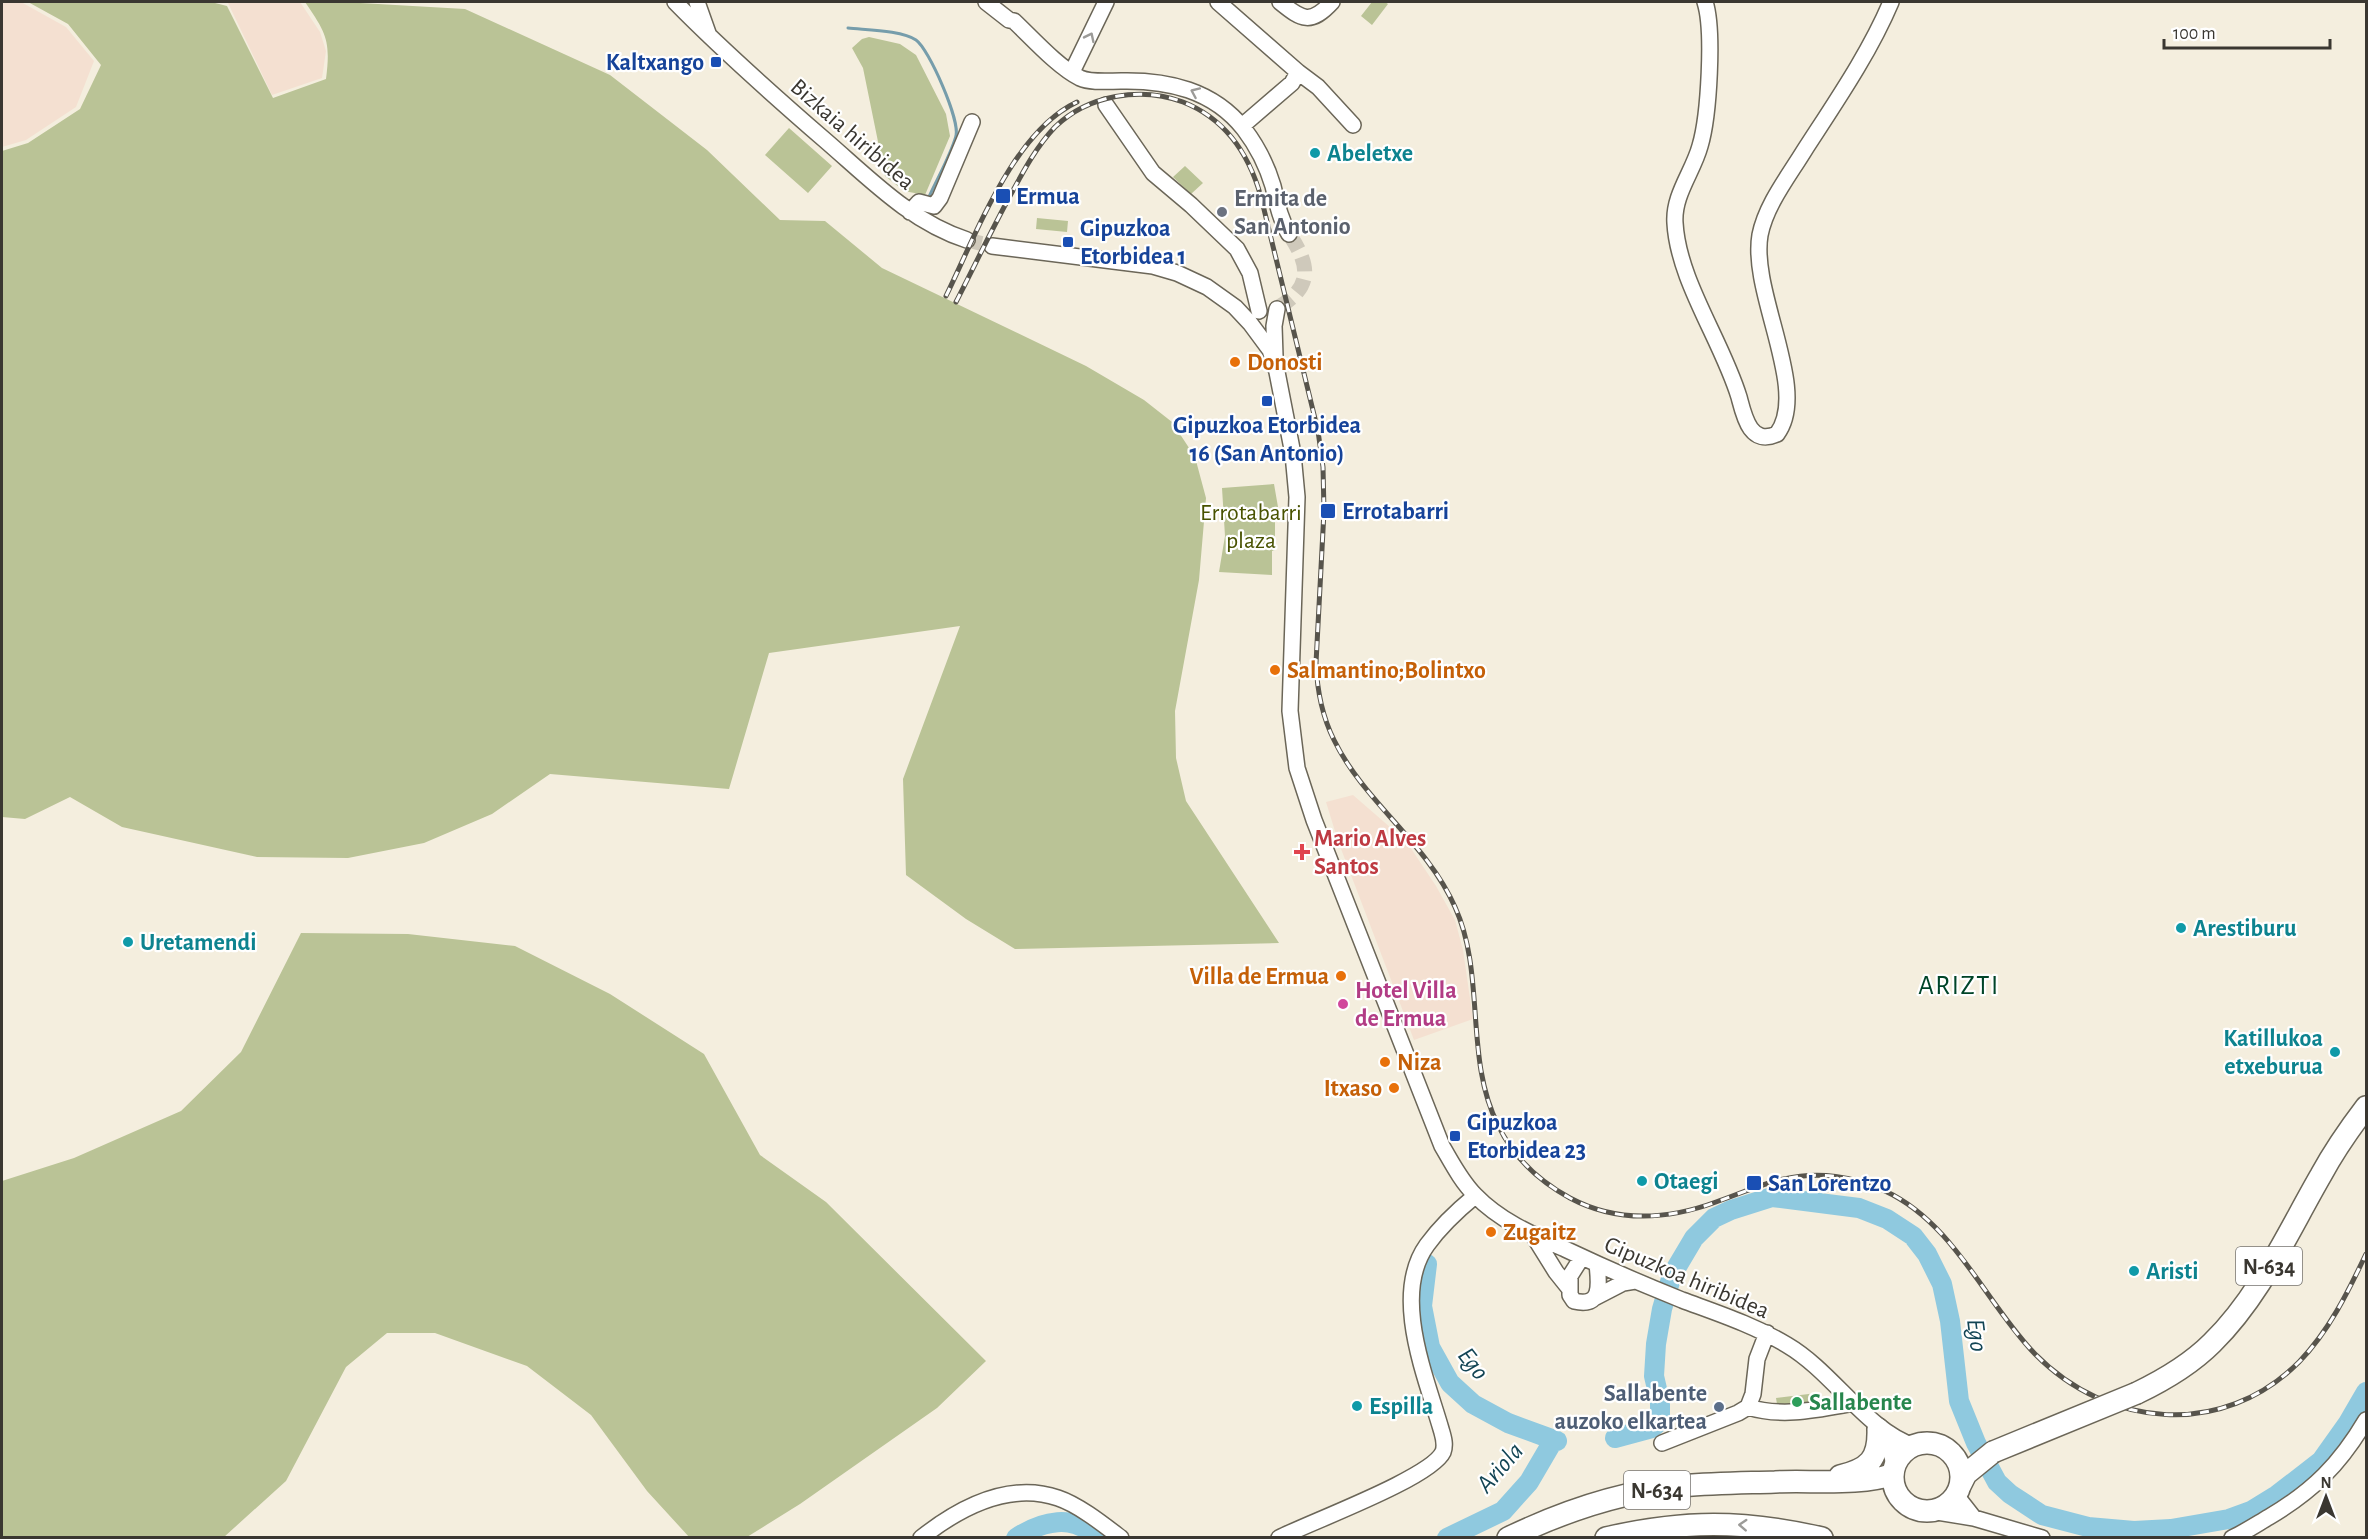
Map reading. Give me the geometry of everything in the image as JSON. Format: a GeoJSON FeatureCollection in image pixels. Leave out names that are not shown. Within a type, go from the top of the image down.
{"type":"FeatureCollection","features":[{"type":"Feature","properties":{"kind":"highway","name":"N-634"},"geometry":{"type":"LineString","coordinates":[[1981,1456],[2137,1393],[2166,1379],[2190,1362],[2228,1327],[2265,1275],[2322,1172],[2367,1107]]}},
{"type":"Feature","properties":{"kind":"highway"},"geometry":{"type":"LineString","coordinates":[[1813,1480],[1840,1476],[1865,1468],[1876,1450],[1877,1427]]}},
{"type":"Feature","properties":{"kind":"highway"},"geometry":{"type":"LineString","coordinates":[[1845,1481],[1871,1480],[1894,1471],[1906,1451],[1925,1443],[1959,1453],[1981,1456]]}},
{"type":"Feature","properties":{"kind":"highway"},"geometry":{"type":"LineString","coordinates":[[1946,1449],[1959,1465],[1958,1491]]}},
{"type":"Feature","properties":{"kind":"highway"},"geometry":{"type":"LineString","coordinates":[[1845,1481],[1922,1510],[1931,1511],[1949,1503],[1966,1474],[1981,1456]]}},
{"type":"Feature","properties":{"kind":"highway"},"geometry":{"type":"LineString","coordinates":[[1894,1471],[1898,1494],[1904,1502]]}},
{"type":"Feature","properties":{"kind":"highway","name":"N-634"},"geometry":{"type":"LineString","coordinates":[[1508,1538],[1581,1509],[1632,1495],[1681,1486],[1813,1480],[1845,1481]]}},
{"type":"Feature","properties":{"kind":"highway"},"geometry":{"type":"LineString","coordinates":[[1606,1538],[1644,1529],[1712,1523],[1750,1525],[1822,1538]]}},
{"type":"Feature","properties":{"kind":"street","name":"Bizkaia hiribidea"},"geometry":{"type":"LineString","coordinates":[[675,2],[714,41],[910,212],[950,235],[967,240]]}},
{"type":"Feature","properties":{"kind":"street"},"geometry":{"type":"LineString","coordinates":[[697,2],[714,41]]}},
{"type":"Feature","properties":{"kind":"street"},"geometry":{"type":"LineString","coordinates":[[986,2],[1009,20],[1014,21],[1056,60],[1080,78],[1099,81],[1148,80],[1177,85],[1196,92],[1217,104],[1242,126],[1265,165],[1280,216],[1289,234]]}},
{"type":"Feature","properties":{"kind":"street"},"geometry":{"type":"LineString","coordinates":[[1072,72],[1106,2]]}},
{"type":"Feature","properties":{"kind":"street"},"geometry":{"type":"LineString","coordinates":[[1218,2],[1317,87],[1353,125]]}},
{"type":"Feature","properties":{"kind":"street"},"geometry":{"type":"LineString","coordinates":[[1280,2],[1295,14],[1308,19],[1317,15],[1332,2]]}},
{"type":"Feature","properties":{"kind":"street"},"geometry":{"type":"LineString","coordinates":[[1705,2],[1710,29],[1705,118],[1700,146],[1678,197],[1674,220],[1676,238],[1688,276],[1731,373],[1745,421],[1752,432],[1763,437],[1771,437],[1777,435],[1784,425],[1788,396],[1763,285],[1759,259],[1760,236],[1777,195],[1868,47],[1891,2]]}},
{"type":"Feature","properties":{"kind":"street"},"geometry":{"type":"LineString","coordinates":[[1003,3],[1012,14],[1014,21]]}},
{"type":"Feature","properties":{"kind":"street"},"geometry":{"type":"LineString","coordinates":[[1242,126],[1292,83],[1298,72]]}},
{"type":"Feature","properties":{"kind":"street"},"geometry":{"type":"LineString","coordinates":[[1106,105],[1153,173],[1237,249],[1250,273],[1259,311]]}},
{"type":"Feature","properties":{"kind":"street"},"geometry":{"type":"LineString","coordinates":[[910,212],[919,202],[934,206],[940,198],[972,122]]}},
{"type":"Feature","properties":{"kind":"street","name":"Gipuzkoa hiribidea"},"geometry":{"type":"LineString","coordinates":[[992,246],[1153,266],[1177,273],[1207,287],[1235,307],[1270,350],[1277,372],[1293,454],[1297,497],[1290,711],[1297,768],[1314,819],[1442,1146],[1462,1180],[1476,1196],[1499,1215],[1533,1235],[1635,1281],[1767,1333],[1808,1358],[1877,1427]]}},
{"type":"Feature","properties":{"kind":"street"},"geometry":{"type":"LineString","coordinates":[[1235,307],[1259,311],[1277,310]]}},
{"type":"Feature","properties":{"kind":"street"},"geometry":{"type":"LineString","coordinates":[[1235,307],[1250,317],[1267,318],[1277,310]]}},
{"type":"Feature","properties":{"kind":"street"},"geometry":{"type":"LineString","coordinates":[[1277,310],[1274,341],[1277,372]]}},
{"type":"Feature","properties":{"kind":"street"},"geometry":{"type":"LineString","coordinates":[[1279,1538],[1402,1482],[1433,1463],[1443,1452],[1444,1442],[1441,1429],[1414,1333],[1411,1312],[1414,1274],[1426,1246],[1476,1196]]}},
{"type":"Feature","properties":{"kind":"street"},"geometry":{"type":"LineString","coordinates":[[1533,1235],[1568,1287]]}},
{"type":"Feature","properties":{"kind":"street"},"geometry":{"type":"LineString","coordinates":[[1582,1257],[1570,1276],[1568,1287],[1574,1301],[1589,1302],[1623,1283],[1635,1281]]}},
{"type":"Feature","properties":{"kind":"street"},"geometry":{"type":"LineString","coordinates":[[1594,1298],[1599,1284],[1597,1264]]}},
{"type":"Feature","properties":{"kind":"street"},"geometry":{"type":"LineString","coordinates":[[1662,1443],[1748,1407],[1757,1359],[1767,1333]]}},
{"type":"Feature","properties":{"kind":"street"},"geometry":{"type":"LineString","coordinates":[[1748,1407],[1765,1412],[1783,1413],[1855,1403]]}},
{"type":"Feature","properties":{"kind":"street"},"geometry":{"type":"LineString","coordinates":[[2232,1538],[2285,1507],[2315,1486],[2345,1453],[2367,1420]]}},
{"type":"Feature","properties":{"kind":"street"},"geometry":{"type":"LineString","coordinates":[[1877,1427],[1902,1442],[1914,1446]]}},
{"type":"Feature","properties":{"kind":"street"},"geometry":{"type":"LineString","coordinates":[[1877,1427],[1890,1450],[1894,1471]]}},
{"type":"Feature","properties":{"kind":"street"},"geometry":{"type":"LineString","coordinates":[[1958,1491],[1974,1518]]}},
{"type":"Feature","properties":{"kind":"street"},"geometry":{"type":"LineString","coordinates":[[921,1538],[951,1515],[971,1505],[1008,1494],[1034,1493],[1060,1498],[1121,1538]]}},
{"type":"Feature","properties":{"kind":"street"},"geometry":{"type":"LineString","coordinates":[[1931,1511],[1974,1518],[2042,1538]]}},
{"type":"Feature","properties":{"kind":"shaded area"},"geometry":{"type":"Polygon","coordinates":[[[2,2],[21,2],[66,27],[94,61],[76,107],[26,140],[2,147],[2,2]]]}},
{"type":"Feature","properties":{"kind":"shaded area"},"geometry":{"type":"Polygon","coordinates":[[[220,2],[300,2],[320,32],[326,51],[322,78],[272,95],[228,3],[220,2]]]}},
{"type":"Feature","properties":{"kind":"shaded area"},"geometry":{"type":"Polygon","coordinates":[[[1353,795],[1406,841],[1455,920],[1463,950],[1473,1019],[1414,1040],[1338,841],[1326,802],[1353,795]]]}},
{"type":"Feature","properties":{"kind":"green space"},"geometry":{"type":"Polygon","coordinates":[[[28,2],[211,2],[227,6],[273,98],[326,79],[328,55],[325,38],[305,2],[465,9],[610,75],[707,150],[780,220],[825,221],[882,268],[1086,366],[1144,400],[1172,422],[1195,457],[1206,498],[1199,580],[1175,711],[1176,758],[1186,801],[1279,943],[1015,949],[966,919],[906,875],[903,779],[960,626],[769,653],[729,789],[550,774],[492,814],[424,843],[348,858],[257,857],[122,827],[70,797],[25,819],[2,817],[2,151],[28,143],[80,109],[101,65],[68,24],[28,2]]]}},
{"type":"Feature","properties":{"kind":"green space"},"geometry":{"type":"Polygon","coordinates":[[[1372,2],[1388,4],[1372,25],[1361,16],[1372,2]]]}},
{"type":"Feature","properties":{"kind":"green space"},"geometry":{"type":"Polygon","coordinates":[[[869,37],[900,44],[916,55],[946,114],[950,136],[925,195],[904,191],[885,176],[863,68],[852,48],[862,39],[869,37]]]}},
{"type":"Feature","properties":{"kind":"green space"},"geometry":{"type":"Polygon","coordinates":[[[789,128],[832,166],[808,193],[765,155],[789,128]]]}},
{"type":"Feature","properties":{"kind":"green space"},"geometry":{"type":"Polygon","coordinates":[[[1185,166],[1203,183],[1191,194],[1173,177],[1185,166]]]}},
{"type":"Feature","properties":{"kind":"green space"},"geometry":{"type":"Polygon","coordinates":[[[1037,218],[1068,221],[1067,232],[1036,229],[1037,218]]]}},
{"type":"Feature","properties":{"kind":"green space","name":"Errotabarri plaza"},"geometry":{"type":"Polygon","coordinates":[[[1274,484],[1278,507],[1275,509],[1275,550],[1272,551],[1272,575],[1219,572],[1225,536],[1222,488],[1274,484]]]}},
{"type":"Feature","properties":{"kind":"green space"},"geometry":{"type":"Polygon","coordinates":[[[301,933],[408,934],[515,946],[610,994],[704,1054],[760,1155],[826,1202],[986,1361],[937,1408],[800,1504],[747,1537],[690,1538],[647,1491],[591,1415],[527,1366],[435,1333],[387,1333],[346,1367],[286,1481],[224,1537],[2,1537],[2,1181],[74,1158],[181,1111],[241,1052],[301,933]]]}},
{"type":"Feature","properties":{"kind":"green space","name":"Sallabente"},"geometry":{"type":"Polygon","coordinates":[[[1817,1393],[1818,1405],[1778,1410],[1776,1398],[1817,1393]]]}},
{"type":"Feature","properties":{"kind":"waterway"},"geometry":{"type":"LineString","coordinates":[[848,28],[893,32],[910,37],[922,46],[935,70],[949,101],[956,136],[928,199]]}},
{"type":"Feature","properties":{"kind":"waterway","name":"Ego"},"geometry":{"type":"LineString","coordinates":[[1615,1438],[1652,1428],[1660,1421],[1660,1402],[1654,1376],[1656,1344],[1662,1309],[1672,1275],[1694,1238],[1714,1218],[1772,1197],[1859,1208],[1887,1219],[1913,1236],[1927,1254],[1942,1284],[1950,1321],[1959,1401],[1976,1443],[1997,1482],[2010,1494],[2042,1515],[2088,1527],[2134,1531],[2171,1529],[2229,1519],[2251,1511],[2277,1495],[2321,1461],[2348,1423],[2366,1392]]}},
{"type":"Feature","properties":{"kind":"waterway","name":"Ego"},"geometry":{"type":"LineString","coordinates":[[1427,1264],[1422,1306],[1430,1347],[1450,1383],[1473,1404],[1508,1423],[1557,1441]]}},
{"type":"Feature","properties":{"kind":"waterway","name":"Ariola"},"geometry":{"type":"LineString","coordinates":[[1447,1538],[1503,1511],[1529,1482],[1553,1441]]}},
{"type":"Feature","properties":{"kind":"waterway","name":"Ariola"},"geometry":{"type":"LineString","coordinates":[[1016,1538],[1036,1527],[1058,1522],[1078,1525],[1096,1538]]}},
{"type":"Feature","properties":{"kind":"tunnel"},"geometry":{"type":"LineString","coordinates":[[1279,307],[1298,291],[1305,274],[1301,256],[1289,234]]}},
{"type":"Feature","properties":{"kind":"tunnel"},"geometry":{"type":"LineString","coordinates":[[967,240],[992,246]]}},
{"type":"Feature","properties":{"kind":"railway"},"geometry":{"type":"LineString","coordinates":[[956,302],[1003,209],[1036,151],[1055,127],[1083,107],[1133,94],[1167,97],[1198,109],[1212,118],[1234,140],[1250,166],[1261,197],[1318,431],[1323,467],[1324,511],[1316,663],[1323,712],[1334,740],[1347,762],[1428,863],[1443,884],[1455,907],[1470,960],[1481,1072],[1488,1099],[1498,1125],[1511,1148],[1548,1184],[1588,1206],[1606,1212],[1642,1216],[1698,1208],[1767,1184],[1810,1175],[1836,1176],[1873,1186],[1909,1205],[1931,1223],[1950,1243],[2017,1333],[2035,1354],[2064,1379],[2097,1398],[2131,1410],[2166,1415],[2202,1413],[2236,1403],[2269,1387],[2299,1362],[2320,1337],[2345,1297],[2366,1254]]}},
{"type":"Feature","properties":{"kind":"railway"},"geometry":{"type":"LineString","coordinates":[[946,296],[984,216],[1015,160],[1054,116],[1077,102]]}},
{"type":"Feature","properties":{"kind":"place","name":"Kaltxango"},"geometry":{"type":"Point","coordinates":[716,62]}},
{"type":"Feature","properties":{"kind":"place","name":"Abeletxe"},"geometry":{"type":"Point","coordinates":[1315,153]}},
{"type":"Feature","properties":{"kind":"place","name":"Ermua"},"geometry":{"type":"Point","coordinates":[1003,196]}},
{"type":"Feature","properties":{"kind":"place","name":"Ermita de San Antonio"},"geometry":{"type":"Point","coordinates":[1222,212]}},
{"type":"Feature","properties":{"kind":"place","name":"Gipuzkoa Etorbidea 1"},"geometry":{"type":"Point","coordinates":[1068,242]}},
{"type":"Feature","properties":{"kind":"place","name":"Donosti"},"geometry":{"type":"Point","coordinates":[1235,362]}},
{"type":"Feature","properties":{"kind":"place","name":"Gipuzkoa Etorbidea 16 (San Antonio)"},"geometry":{"type":"Point","coordinates":[1267,401]}},
{"type":"Feature","properties":{"kind":"place","name":"Errotabarri"},"geometry":{"type":"Point","coordinates":[1328,511]}},
{"type":"Feature","properties":{"kind":"place","name":"Salmantino;Bolintxo"},"geometry":{"type":"Point","coordinates":[1275,670]}},
{"type":"Feature","properties":{"kind":"place","name":"Mario Alves Santos"},"geometry":{"type":"Point","coordinates":[1302,852]}},
{"type":"Feature","properties":{"kind":"place","name":"Arestiburu"},"geometry":{"type":"Point","coordinates":[2181,928]}},
{"type":"Feature","properties":{"kind":"place","name":"Uretamendi"},"geometry":{"type":"Point","coordinates":[128,942]}},
{"type":"Feature","properties":{"kind":"place","name":"Villa de Ermua"},"geometry":{"type":"Point","coordinates":[1341,976]}},
{"type":"Feature","properties":{"kind":"place","name":"Hotel Villa de Ermua"},"geometry":{"type":"Point","coordinates":[1343,1004]}},
{"type":"Feature","properties":{"kind":"place","name":"Katillukoa etxeburua"},"geometry":{"type":"Point","coordinates":[2335,1052]}},
{"type":"Feature","properties":{"kind":"place","name":"Niza"},"geometry":{"type":"Point","coordinates":[1385,1062]}},
{"type":"Feature","properties":{"kind":"place","name":"Itxaso"},"geometry":{"type":"Point","coordinates":[1394,1088]}},
{"type":"Feature","properties":{"kind":"place","name":"Gipuzkoa Etorbidea 23"},"geometry":{"type":"Point","coordinates":[1455,1136]}},
{"type":"Feature","properties":{"kind":"place","name":"Otaegi"},"geometry":{"type":"Point","coordinates":[1642,1181]}},
{"type":"Feature","properties":{"kind":"place","name":"San Lorentzo"},"geometry":{"type":"Point","coordinates":[1754,1183]}},
{"type":"Feature","properties":{"kind":"place","name":"Zugaitz"},"geometry":{"type":"Point","coordinates":[1491,1232]}},
{"type":"Feature","properties":{"kind":"place","name":"Aristi"},"geometry":{"type":"Point","coordinates":[2134,1271]}},
{"type":"Feature","properties":{"kind":"place","name":"Sallabente"},"geometry":{"type":"Point","coordinates":[1797,1402]}},
{"type":"Feature","properties":{"kind":"place","name":"Espilla"},"geometry":{"type":"Point","coordinates":[1357,1406]}},
{"type":"Feature","properties":{"kind":"place","name":"Sallabente auzoko elkartea"},"geometry":{"type":"Point","coordinates":[1719,1407]}},
{"type":"Feature","properties":{"kind":"district","name":"ARIZTI"},"geometry":{"type":"Point","coordinates":[1959,985]}}]}
